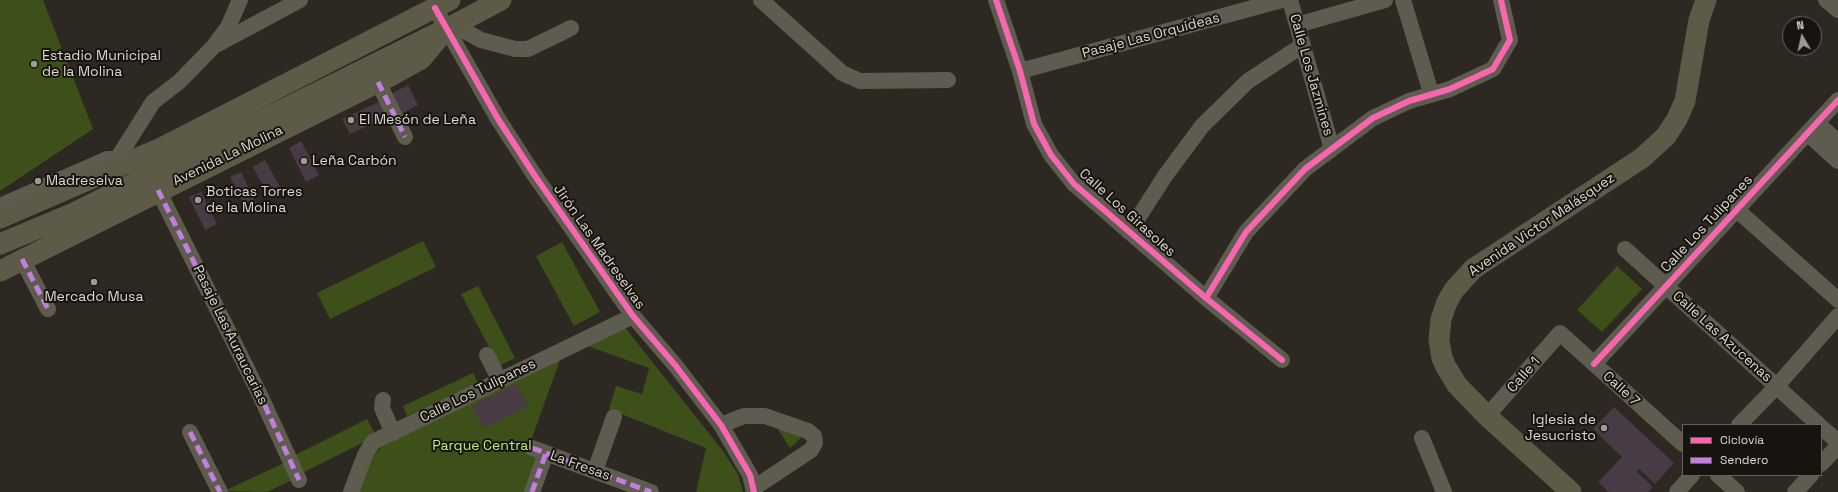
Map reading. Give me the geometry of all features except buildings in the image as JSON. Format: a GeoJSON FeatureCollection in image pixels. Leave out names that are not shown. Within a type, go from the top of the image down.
{"type":"FeatureCollection","features":[{"type":"Feature","properties":{"kind":"main road","name":"Avenida La Molina"},"geometry":{"type":"LineString","coordinates":[[0,244],[74,213],[450,27],[501,0]]}},
{"type":"Feature","properties":{"kind":"main road","name":"Avenida Victor Malásquez"},"geometry":{"type":"LineString","coordinates":[[1571,492],[1487,416],[1457,385],[1442,358],[1439,329],[1443,310],[1462,280],[1473,269],[1642,158],[1666,136],[1677,119],[1685,101],[1698,20],[1706,0]]}},
{"type":"Feature","properties":{"kind":"main road"},"geometry":{"type":"LineString","coordinates":[[0,218],[126,159],[159,149],[442,4]]}},
{"type":"Feature","properties":{"kind":"main road","name":"Avenida La Molina"},"geometry":{"type":"LineString","coordinates":[[0,271],[158,190],[378,82],[421,59],[450,27]]}},
{"type":"Feature","properties":{"kind":"street"},"geometry":{"type":"LineString","coordinates":[[0,206],[107,159],[126,159],[153,102],[180,81],[214,46],[228,27],[240,0]]}},
{"type":"Feature","properties":{"kind":"street"},"geometry":{"type":"LineString","coordinates":[[214,46],[300,0]]}},
{"type":"Feature","properties":{"kind":"street"},"geometry":{"type":"LineString","coordinates":[[761,0],[842,73],[860,81],[948,80]]}},
{"type":"Feature","properties":{"kind":"street","name":"Calle Los Girasoles"},"geometry":{"type":"LineString","coordinates":[[996,0],[1020,71],[1034,124],[1052,155],[1074,184],[1206,298],[1282,360]]}},
{"type":"Feature","properties":{"kind":"street","name":"Pasaje Las Orquídeas"},"geometry":{"type":"LineString","coordinates":[[1020,71],[1282,0]]}},
{"type":"Feature","properties":{"kind":"street","name":"Calle Los Jazmines"},"geometry":{"type":"LineString","coordinates":[[1290,0],[1332,149]]}},
{"type":"Feature","properties":{"kind":"street"},"geometry":{"type":"LineString","coordinates":[[1297,25],[1385,0]]}},
{"type":"Feature","properties":{"kind":"street"},"geometry":{"type":"LineString","coordinates":[[1403,0],[1431,93]]}},
{"type":"Feature","properties":{"kind":"street"},"geometry":{"type":"LineString","coordinates":[[1206,298],[1246,232],[1305,169],[1374,118],[1409,101],[1431,93],[1450,89],[1493,69],[1510,40],[1500,0]]}},
{"type":"Feature","properties":{"kind":"street"},"geometry":{"type":"LineString","coordinates":[[1826,0],[1838,10]]}},
{"type":"Feature","properties":{"kind":"street","name":"Jirón Las Madreselvas"},"geometry":{"type":"LineString","coordinates":[[442,4],[450,27],[498,119],[535,176],[633,316],[721,425],[750,475],[754,490]]}},
{"type":"Feature","properties":{"kind":"street"},"geometry":{"type":"LineString","coordinates":[[450,27],[481,40],[515,49],[528,49],[571,28]]}},
{"type":"Feature","properties":{"kind":"street"},"geometry":{"type":"LineString","coordinates":[[1129,232],[1165,176],[1202,126],[1248,81],[1303,45]]}},
{"type":"Feature","properties":{"kind":"street"},"geometry":{"type":"LineString","coordinates":[[378,82],[405,137]]}},
{"type":"Feature","properties":{"kind":"street","name":"Calle Los Tulipanes"},"geometry":{"type":"LineString","coordinates":[[1594,364],[1838,100]]}},
{"type":"Feature","properties":{"kind":"street"},"geometry":{"type":"LineString","coordinates":[[1812,128],[1838,142]]}},
{"type":"Feature","properties":{"kind":"street"},"geometry":{"type":"LineString","coordinates":[[1812,128],[1838,161]]}},
{"type":"Feature","properties":{"kind":"street","name":"Pasaje Las Auraucarias"},"geometry":{"type":"LineString","coordinates":[[158,190],[260,395],[300,480]]}},
{"type":"Feature","properties":{"kind":"street"},"geometry":{"type":"LineString","coordinates":[[1737,210],[1838,300]]}},
{"type":"Feature","properties":{"kind":"street","name":"Calle Las Azucenas"},"geometry":{"type":"LineString","coordinates":[[1625,249],[1818,424]]}},
{"type":"Feature","properties":{"kind":"street"},"geometry":{"type":"LineString","coordinates":[[22,260],[48,309]]}},
{"type":"Feature","properties":{"kind":"street","name":"Calle Los Tulipanes"},"geometry":{"type":"LineString","coordinates":[[351,492],[365,456],[373,442],[633,316]]}},
{"type":"Feature","properties":{"kind":"street"},"geometry":{"type":"LineString","coordinates":[[1740,424],[1776,387],[1838,316]]}},
{"type":"Feature","properties":{"kind":"street","name":"Calle 1"},"geometry":{"type":"LineString","coordinates":[[1487,416],[1560,333]]}},
{"type":"Feature","properties":{"kind":"street","name":"Calle 7"},"geometry":{"type":"LineString","coordinates":[[1560,333],[1682,443]]}},
{"type":"Feature","properties":{"kind":"street"},"geometry":{"type":"LineString","coordinates":[[487,355],[500,381]]}},
{"type":"Feature","properties":{"kind":"street"},"geometry":{"type":"LineString","coordinates":[[383,400],[382,408],[393,433]]}},
{"type":"Feature","properties":{"kind":"street"},"geometry":{"type":"LineString","coordinates":[[721,425],[744,416],[764,416],[808,431],[814,436],[815,439],[811,450],[754,490]]}},
{"type":"Feature","properties":{"kind":"street"},"geometry":{"type":"LineString","coordinates":[[595,471],[614,417]]}},
{"type":"Feature","properties":{"kind":"street","name":"Calle Las Azucenas"},"geometry":{"type":"LineString","coordinates":[[1822,428],[1838,442]]}},
{"type":"Feature","properties":{"kind":"street"},"geometry":{"type":"LineString","coordinates":[[190,432],[220,492]]}},
{"type":"Feature","properties":{"kind":"street"},"geometry":{"type":"LineString","coordinates":[[1422,438],[1444,492]]}},
{"type":"Feature","properties":{"kind":"street"},"geometry":{"type":"LineString","coordinates":[[1822,463],[1838,446]]}},
{"type":"Feature","properties":{"kind":"street","name":"La Fresas"},"geometry":{"type":"LineString","coordinates":[[532,492],[539,451],[595,471],[610,485],[651,492]]}},
{"type":"Feature","properties":{"kind":"street"},"geometry":{"type":"LineString","coordinates":[[1677,492],[1691,476]]}},
{"type":"Feature","properties":{"kind":"street"},"geometry":{"type":"LineString","coordinates":[[1719,476],[1737,492]]}},
{"type":"Feature","properties":{"kind":"street"},"geometry":{"type":"LineString","coordinates":[[1795,492],[1810,476]]}},
{"type":"Feature","properties":{"kind":"green space","name":"Estadio Municipal de la Molina"},"geometry":{"type":"Polygon","coordinates":[[[0,0],[43,0],[93,129],[0,191],[0,0]]]}},
{"type":"Feature","properties":{"kind":"green space"},"geometry":{"type":"Polygon","coordinates":[[[423,241],[436,267],[330,319],[317,293],[423,241]]]}},
{"type":"Feature","properties":{"kind":"green space"},"geometry":{"type":"Polygon","coordinates":[[[562,242],[600,312],[574,326],[536,256],[562,242]]]}},
{"type":"Feature","properties":{"kind":"green space"},"geometry":{"type":"Polygon","coordinates":[[[1617,266],[1642,289],[1602,332],[1577,310],[1617,266]]]}},
{"type":"Feature","properties":{"kind":"green space"},"geometry":{"type":"Polygon","coordinates":[[[478,286],[515,358],[499,366],[461,294],[478,286]]]}},
{"type":"Feature","properties":{"kind":"green space"},"geometry":{"type":"Polygon","coordinates":[[[623,325],[723,451],[738,474],[743,492],[696,492],[706,448],[609,409],[616,386],[642,394],[649,368],[585,345],[623,325]]]}},
{"type":"Feature","properties":{"kind":"green space","name":"Parque Central"},"geometry":{"type":"Polygon","coordinates":[[[562,354],[527,452],[540,458],[527,492],[357,492],[369,463],[380,448],[562,354]]]}},
{"type":"Feature","properties":{"kind":"green space"},"geometry":{"type":"Polygon","coordinates":[[[473,373],[478,383],[407,416],[403,406],[473,373]]]}},
{"type":"Feature","properties":{"kind":"green space"},"geometry":{"type":"Polygon","coordinates":[[[771,418],[813,427],[790,448],[771,418]]]}},
{"type":"Feature","properties":{"kind":"green space"},"geometry":{"type":"Polygon","coordinates":[[[367,419],[376,436],[304,472],[295,455],[367,419]]]}},
{"type":"Feature","properties":{"kind":"green space"},"geometry":{"type":"Polygon","coordinates":[[[284,463],[292,480],[267,492],[224,491],[284,463]]]}},
{"type":"Feature","properties":{"kind":"marked path"},"geometry":{"type":"LineString","coordinates":[[378,82],[405,137]]}},
{"type":"Feature","properties":{"kind":"marked path"},"geometry":{"type":"LineString","coordinates":[[158,190],[260,395],[299,480]]}},
{"type":"Feature","properties":{"kind":"marked path"},"geometry":{"type":"LineString","coordinates":[[22,259],[48,309]]}},
{"type":"Feature","properties":{"kind":"marked path"},"geometry":{"type":"LineString","coordinates":[[190,432],[220,492]]}},
{"type":"Feature","properties":{"kind":"marked path"},"geometry":{"type":"LineString","coordinates":[[532,448],[651,492]]}},
{"type":"Feature","properties":{"kind":"marked path"},"geometry":{"type":"LineString","coordinates":[[532,492],[546,453]]}},
{"type":"Feature","properties":{"kind":"cycle path"},"geometry":{"type":"LineString","coordinates":[[996,0],[1020,71],[1034,124],[1051,155],[1074,184],[1206,298],[1282,360]]}},
{"type":"Feature","properties":{"kind":"cycle path"},"geometry":{"type":"LineString","coordinates":[[1206,298],[1246,232],[1305,169],[1373,118],[1409,101],[1450,89],[1493,69],[1510,40],[1501,0]]}},
{"type":"Feature","properties":{"kind":"cycle path"},"geometry":{"type":"LineString","coordinates":[[435,8],[498,119],[535,176],[633,316],[675,365],[721,425],[750,475],[754,492]]}},
{"type":"Feature","properties":{"kind":"cycle path"},"geometry":{"type":"LineString","coordinates":[[1594,364],[1838,100]]}},
{"type":"Feature","properties":{"kind":"place","name":"Estadio Municipal de la Molina"},"geometry":{"type":"Point","coordinates":[34,64]}},
{"type":"Feature","properties":{"kind":"place","name":"El Mesón de Leña"},"geometry":{"type":"Point","coordinates":[351,120]}},
{"type":"Feature","properties":{"kind":"place","name":"Leña Carbón"},"geometry":{"type":"Point","coordinates":[304,161]}},
{"type":"Feature","properties":{"kind":"place","name":"Madreselva"},"geometry":{"type":"Point","coordinates":[38,181]}},
{"type":"Feature","properties":{"kind":"place","name":"Boticas Torres de la Molina"},"geometry":{"type":"Point","coordinates":[198,200]}},
{"type":"Feature","properties":{"kind":"place","name":"Mercado Musa"},"geometry":{"type":"Point","coordinates":[94,282]}},
{"type":"Feature","properties":{"kind":"place","name":"Iglesia de Jesucristo"},"geometry":{"type":"Point","coordinates":[1604,428]}}]}
